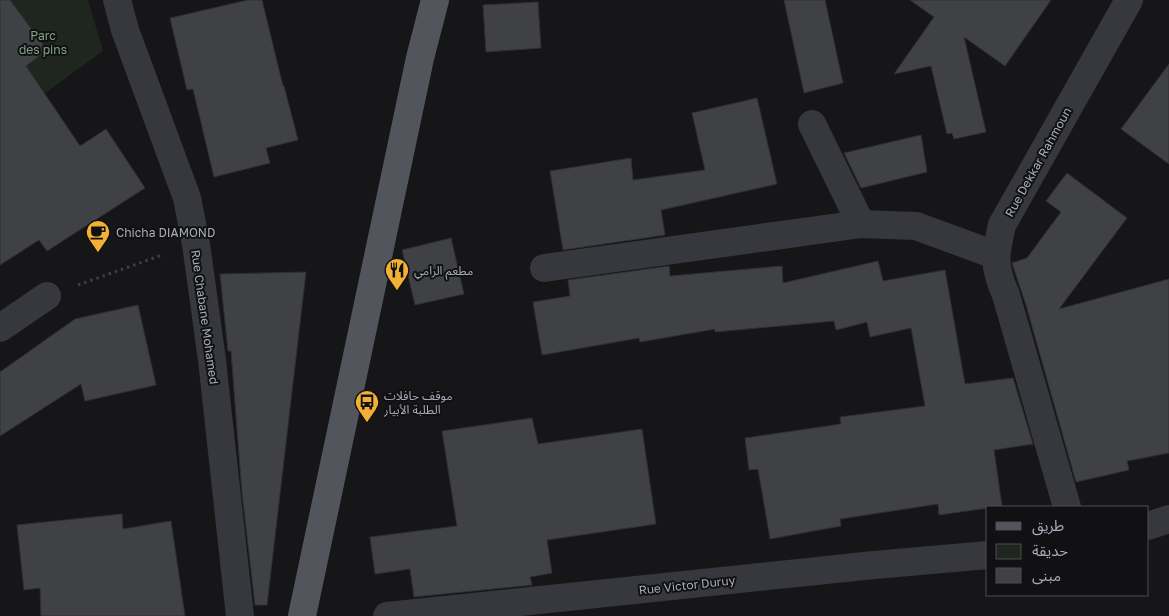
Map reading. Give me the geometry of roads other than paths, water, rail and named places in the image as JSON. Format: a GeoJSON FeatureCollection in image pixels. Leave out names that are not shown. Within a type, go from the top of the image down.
{"type":"FeatureCollection","features":[{"type":"Feature","properties":{"kind":"main road"},"geometry":{"type":"LineString","coordinates":[[302,616],[420,58],[436,0]]}},
{"type":"Feature","properties":{"kind":"street","name":"Rue Chabane Mohamed"},"geometry":{"type":"LineString","coordinates":[[117,0],[125,30],[187,198],[196,244],[212,360],[240,616]]}},
{"type":"Feature","properties":{"kind":"street","name":"Rue Dekkar Rahmoun"},"geometry":{"type":"LineString","coordinates":[[1067,506],[1006,295],[999,279],[995,255],[1002,225],[1129,0]]}},
{"type":"Feature","properties":{"kind":"street"},"geometry":{"type":"LineString","coordinates":[[812,124],[861,224]]}},
{"type":"Feature","properties":{"kind":"street"},"geometry":{"type":"LineString","coordinates":[[544,268],[861,224],[916,226],[995,255]]}},
{"type":"Feature","properties":{"kind":"street"},"geometry":{"type":"LineString","coordinates":[[0,328],[47,296]]}},
{"type":"Feature","properties":{"kind":"street"},"geometry":{"type":"LineString","coordinates":[[1149,526],[1169,519]]}},
{"type":"Feature","properties":{"kind":"street","name":"Rue Victor Duruy"},"geometry":{"type":"LineString","coordinates":[[387,616],[874,565],[986,555]]}},
{"type":"Feature","properties":{"kind":"place","name":"Chicha DIAMOND"},"geometry":{"type":"Point","coordinates":[98,253]}},
{"type":"Feature","properties":{"kind":"place","name":"مطعم الرامي"},"geometry":{"type":"Point","coordinates":[397,291]}},
{"type":"Feature","properties":{"kind":"place","name":"موقف حافلات الطلبة الأبيار"},"geometry":{"type":"Point","coordinates":[367,423]}},
{"type":"Feature","properties":{"kind":"park label","name":"Parc des pins"},"geometry":{"type":"Point","coordinates":[43,42]}}]}
